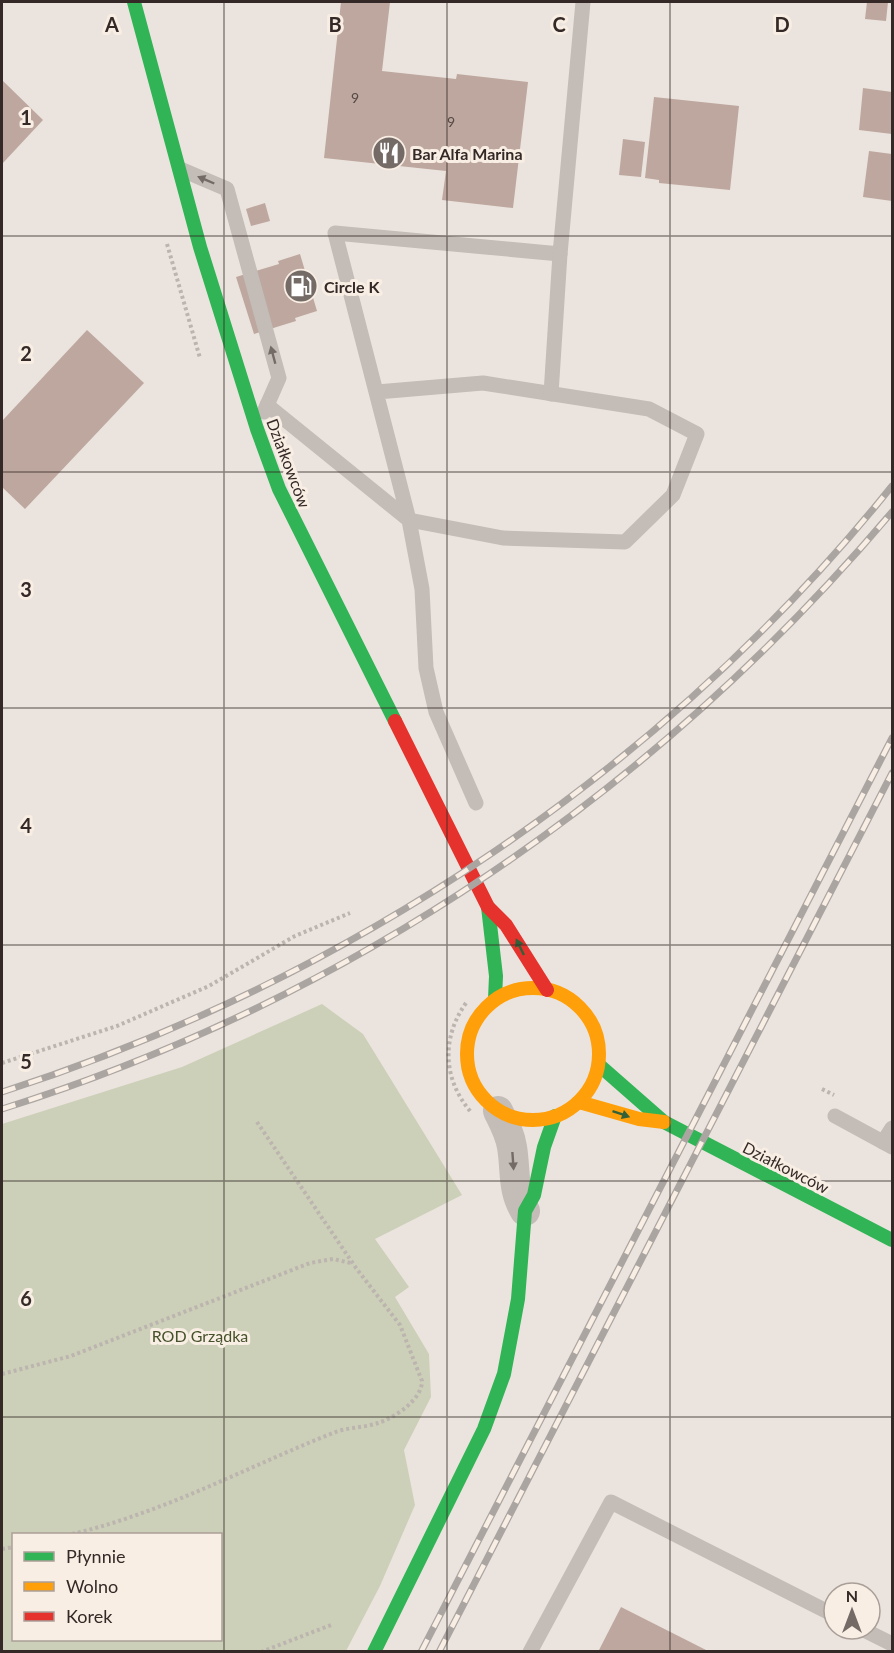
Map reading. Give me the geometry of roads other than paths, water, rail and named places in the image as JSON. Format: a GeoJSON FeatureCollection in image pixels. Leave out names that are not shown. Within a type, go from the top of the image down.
{"type":"FeatureCollection","features":[{"type":"Feature","properties":{"kind":"street","name":"Działkowców"},"geometry":{"type":"LineString","coordinates":[[135,2],[217,306],[257,429],[293,520],[488,907],[507,924],[528,964],[547,990]]}},
{"type":"Feature","properties":{"kind":"street","name":"Działkowców"},"geometry":{"type":"LineString","coordinates":[[488,907],[489,935],[496,964],[495,999]]}},
{"type":"Feature","properties":{"kind":"street"},"geometry":{"type":"LineString","coordinates":[[487,1114],[540,1120],[555,1116],[579,1102],[592,1085],[599,1065],[599,1043],[592,1022],[578,1004],[559,992],[537,987],[515,990],[495,999],[479,1015],[469,1034],[466,1057],[471,1078],[482,1097],[487,1114],[508,1131],[512,1147],[516,1197],[525,1211]]}},
{"type":"Feature","properties":{"kind":"street","name":"Działkowców"},"geometry":{"type":"LineString","coordinates":[[599,1065],[664,1122],[892,1240]]}},
{"type":"Feature","properties":{"kind":"street","name":"Działkowców"},"geometry":{"type":"LineString","coordinates":[[579,1102],[600,1106],[639,1119],[664,1122]]}},
{"type":"Feature","properties":{"kind":"street"},"geometry":{"type":"LineString","coordinates":[[374,1652],[483,1429],[504,1374],[518,1299],[525,1211],[534,1195],[544,1147],[555,1116]]}},
{"type":"Feature","properties":{"kind":"lane"},"geometry":{"type":"LineString","coordinates":[[551,394],[560,254],[583,2]]}},
{"type":"Feature","properties":{"kind":"lane"},"geometry":{"type":"LineString","coordinates":[[180,169],[227,189],[279,378],[257,429]]}},
{"type":"Feature","properties":{"kind":"lane"},"geometry":{"type":"LineString","coordinates":[[476,803],[436,712],[426,669],[422,589],[409,520],[335,233],[560,254]]}},
{"type":"Feature","properties":{"kind":"lane"},"geometry":{"type":"LineString","coordinates":[[267,405],[409,520],[503,538],[625,542],[674,495],[697,434],[649,409],[483,383],[377,392]]}},
{"type":"Feature","properties":{"kind":"lane"},"geometry":{"type":"LineString","coordinates":[[835,1116],[888,1145],[892,1128]]}},
{"type":"Feature","properties":{"kind":"lane"},"geometry":{"type":"LineString","coordinates":[[530,1652],[611,1502],[822,1609]]}},
{"type":"Feature","properties":{"kind":"railway"},"geometry":{"type":"LineString","coordinates":[[2,1092],[130,1046],[255,990],[375,926],[491,854],[601,773],[705,685],[802,589],[892,486]]}},
{"type":"Feature","properties":{"kind":"railway"},"geometry":{"type":"LineString","coordinates":[[2,1109],[131,1063],[255,1009],[375,946],[489,874],[599,794],[703,707],[801,613],[892,512]]}},
{"type":"Feature","properties":{"kind":"railway"},"geometry":{"type":"LineString","coordinates":[[421,1652],[892,738]]}},
{"type":"Feature","properties":{"kind":"railway"},"geometry":{"type":"LineString","coordinates":[[439,1652],[892,773]]}},
{"type":"Feature","properties":{"kind":"place","name":"Bar Alfa Marina"},"geometry":{"type":"Point","coordinates":[389,153]}},
{"type":"Feature","properties":{"kind":"place","name":"Circle K"},"geometry":{"type":"Point","coordinates":[301,286]}},
{"type":"Feature","properties":{"kind":"park label","name":"ROD Grządka"},"geometry":{"type":"Point","coordinates":[200,1335]}}]}
